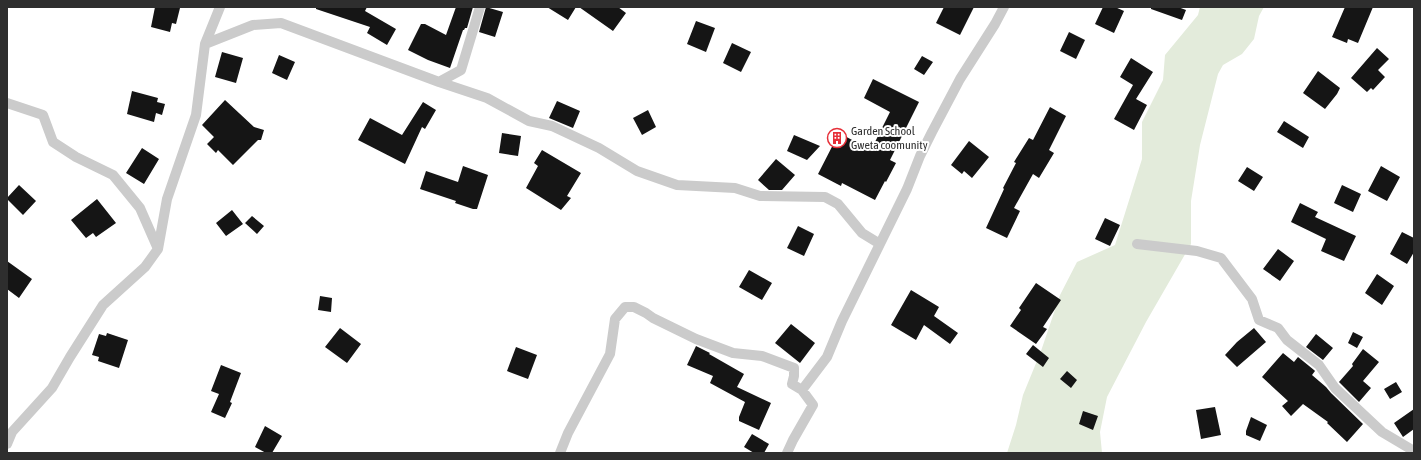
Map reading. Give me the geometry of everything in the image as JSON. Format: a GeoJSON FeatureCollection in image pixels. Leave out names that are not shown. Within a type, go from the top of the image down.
{"type":"FeatureCollection","features":[{"type":"Feature","properties":{"kind":"street"},"geometry":{"type":"LineString","coordinates":[[7,444],[12,432],[52,388],[103,305],[145,267],[158,249],[167,199],[196,115],[205,44],[220,7]]}},
{"type":"Feature","properties":{"kind":"street"},"geometry":{"type":"LineString","coordinates":[[439,82],[461,70],[480,7]]}},
{"type":"Feature","properties":{"kind":"street"},"geometry":{"type":"LineString","coordinates":[[802,390],[827,357],[842,320],[907,189],[920,156],[932,132],[960,79],[1004,7]]}},
{"type":"Feature","properties":{"kind":"street"},"geometry":{"type":"LineString","coordinates":[[205,44],[253,25],[281,23],[486,98],[529,121],[552,126],[599,148],[637,171],[677,185],[735,188],[760,196],[825,197],[838,204],[862,233],[880,244]]}},
{"type":"Feature","properties":{"kind":"street"},"geometry":{"type":"LineString","coordinates":[[7,103],[43,115],[53,142],[76,157],[113,175],[140,208],[158,249]]}},
{"type":"Feature","properties":{"kind":"street"},"geometry":{"type":"LineString","coordinates":[[1137,244],[1198,251],[1221,258],[1252,299],[1259,320],[1278,328],[1287,340],[1319,365],[1335,388],[1382,432],[1414,451]]}},
{"type":"Feature","properties":{"kind":"street"},"geometry":{"type":"LineString","coordinates":[[560,453],[568,432],[610,354],[615,319],[625,307],[634,307],[689,336],[733,353],[762,356],[794,368],[792,384],[802,390],[813,405],[787,453]]}},
{"type":"Feature","properties":{"kind":"green space"},"geometry":{"type":"Polygon","coordinates":[[[1200,7],[1264,7],[1259,16],[1254,39],[1242,54],[1223,65],[1218,74],[1200,145],[1191,201],[1191,244],[1146,322],[1107,397],[1100,432],[1102,453],[1007,453],[1016,425],[1023,395],[1041,351],[1060,295],[1077,262],[1115,245],[1142,159],[1142,122],[1163,80],[1165,55],[1198,15],[1200,7]]]}},
{"type":"Feature","properties":{"kind":"building"},"geometry":{"type":"Polygon","coordinates":[[[155,7],[180,8],[176,24],[172,23],[170,32],[151,27],[155,7]]]}},
{"type":"Feature","properties":{"kind":"building"},"geometry":{"type":"Polygon","coordinates":[[[316,7],[367,7],[365,11],[396,29],[387,45],[367,33],[370,27],[316,9],[316,7]]]}},
{"type":"Feature","properties":{"kind":"building"},"geometry":{"type":"Polygon","coordinates":[[[456,7],[473,7],[467,28],[463,30],[450,68],[428,60],[408,50],[421,24],[425,24],[446,35],[456,7]]]}},
{"type":"Feature","properties":{"kind":"building"},"geometry":{"type":"Polygon","coordinates":[[[486,7],[503,12],[495,37],[479,32],[486,7]]]}},
{"type":"Feature","properties":{"kind":"building"},"geometry":{"type":"Polygon","coordinates":[[[547,7],[576,7],[568,20],[547,7]]]}},
{"type":"Feature","properties":{"kind":"building"},"geometry":{"type":"Polygon","coordinates":[[[579,7],[618,7],[626,13],[613,31],[579,7]]]}},
{"type":"Feature","properties":{"kind":"building"},"geometry":{"type":"Polygon","coordinates":[[[944,7],[974,7],[960,35],[936,23],[944,7]]]}},
{"type":"Feature","properties":{"kind":"building"},"geometry":{"type":"Polygon","coordinates":[[[1103,7],[1115,7],[1124,11],[1114,33],[1095,24],[1103,7]]]}},
{"type":"Feature","properties":{"kind":"building"},"geometry":{"type":"Polygon","coordinates":[[[1151,7],[1178,7],[1186,10],[1182,20],[1151,9],[1151,7]]]}},
{"type":"Feature","properties":{"kind":"building"},"geometry":{"type":"Polygon","coordinates":[[[1345,7],[1373,7],[1358,43],[1348,39],[1347,43],[1332,37],[1345,7]]]}},
{"type":"Feature","properties":{"kind":"building"},"geometry":{"type":"Polygon","coordinates":[[[696,21],[715,28],[706,52],[687,44],[696,21]]]}},
{"type":"Feature","properties":{"kind":"building"},"geometry":{"type":"Polygon","coordinates":[[[1069,32],[1085,40],[1076,59],[1060,51],[1069,32]]]}},
{"type":"Feature","properties":{"kind":"building"},"geometry":{"type":"Polygon","coordinates":[[[732,43],[751,52],[741,72],[723,63],[732,43]]]}},
{"type":"Feature","properties":{"kind":"building"},"geometry":{"type":"Polygon","coordinates":[[[1377,48],[1389,59],[1378,70],[1385,77],[1373,90],[1371,88],[1367,92],[1351,78],[1377,48]]]}},
{"type":"Feature","properties":{"kind":"building"},"geometry":{"type":"Polygon","coordinates":[[[222,52],[243,58],[236,83],[215,77],[222,52]]]}},
{"type":"Feature","properties":{"kind":"building"},"geometry":{"type":"Polygon","coordinates":[[[279,55],[295,62],[287,80],[272,73],[279,55]]]}},
{"type":"Feature","properties":{"kind":"building"},"geometry":{"type":"Polygon","coordinates":[[[922,56],[933,62],[924,75],[914,69],[922,56]]]}},
{"type":"Feature","properties":{"kind":"building"},"geometry":{"type":"Polygon","coordinates":[[[1131,58],[1153,72],[1136,99],[1147,105],[1134,130],[1114,119],[1133,85],[1120,77],[1131,58]]]}},
{"type":"Feature","properties":{"kind":"building"},"geometry":{"type":"Polygon","coordinates":[[[1318,71],[1340,88],[1325,109],[1303,93],[1318,71]]]}},
{"type":"Feature","properties":{"kind":"building","name":"Garden School Gweta coomunity"},"geometry":{"type":"Polygon","coordinates":[[[873,79],[919,102],[890,160],[896,163],[875,200],[842,183],[841,186],[818,174],[839,133],[871,150],[890,112],[864,98],[873,79]]]}},
{"type":"Feature","properties":{"kind":"building"},"geometry":{"type":"Polygon","coordinates":[[[132,91],[158,98],[157,102],[165,104],[162,115],[156,113],[154,122],[127,114],[132,91]]]}},
{"type":"Feature","properties":{"kind":"building"},"geometry":{"type":"Polygon","coordinates":[[[225,100],[254,127],[264,130],[261,140],[258,140],[233,165],[218,150],[216,153],[207,144],[214,137],[202,125],[225,100]]]}},
{"type":"Feature","properties":{"kind":"building"},"geometry":{"type":"Polygon","coordinates":[[[557,101],[580,111],[573,128],[549,118],[557,101]]]}},
{"type":"Feature","properties":{"kind":"building"},"geometry":{"type":"Polygon","coordinates":[[[423,102],[436,110],[425,129],[422,127],[405,164],[358,140],[370,118],[402,135],[423,102]]]}},
{"type":"Feature","properties":{"kind":"building"},"geometry":{"type":"Polygon","coordinates":[[[1050,107],[1066,116],[1049,150],[1054,153],[1039,178],[1033,174],[1014,208],[1020,211],[1007,238],[986,228],[1004,189],[1003,188],[1016,163],[1014,162],[1029,138],[1033,140],[1050,107]]]}},
{"type":"Feature","properties":{"kind":"building"},"geometry":{"type":"Polygon","coordinates":[[[648,110],[656,127],[642,135],[633,118],[648,110]]]}},
{"type":"Feature","properties":{"kind":"building"},"geometry":{"type":"Polygon","coordinates":[[[1284,121],[1309,137],[1303,148],[1277,132],[1284,121]]]}},
{"type":"Feature","properties":{"kind":"building"},"geometry":{"type":"Polygon","coordinates":[[[502,133],[521,136],[518,156],[499,153],[502,133]]]}},
{"type":"Feature","properties":{"kind":"building"},"geometry":{"type":"Polygon","coordinates":[[[794,135],[820,146],[807,160],[787,151],[794,135]]]}},
{"type":"Feature","properties":{"kind":"building"},"geometry":{"type":"Polygon","coordinates":[[[969,141],[989,157],[972,178],[964,171],[962,174],[951,165],[969,141]]]}},
{"type":"Feature","properties":{"kind":"building"},"geometry":{"type":"Polygon","coordinates":[[[142,148],[159,159],[144,184],[126,173],[142,148]]]}},
{"type":"Feature","properties":{"kind":"building"},"geometry":{"type":"Polygon","coordinates":[[[542,150],[581,173],[567,196],[571,198],[561,210],[526,188],[538,166],[534,163],[542,150]]]}},
{"type":"Feature","properties":{"kind":"building"},"geometry":{"type":"Polygon","coordinates":[[[776,159],[795,175],[782,190],[769,190],[758,180],[776,159]]]}},
{"type":"Feature","properties":{"kind":"building"},"geometry":{"type":"Polygon","coordinates":[[[463,166],[488,175],[477,209],[455,203],[456,201],[420,189],[426,171],[458,182],[463,166]]]}},
{"type":"Feature","properties":{"kind":"building"},"geometry":{"type":"Polygon","coordinates":[[[1381,166],[1400,177],[1387,201],[1368,191],[1381,166]]]}},
{"type":"Feature","properties":{"kind":"building"},"geometry":{"type":"Polygon","coordinates":[[[1247,167],[1263,177],[1254,191],[1238,181],[1247,167]]]}},
{"type":"Feature","properties":{"kind":"building"},"geometry":{"type":"Polygon","coordinates":[[[19,185],[36,201],[23,215],[7,199],[19,185]]]}},
{"type":"Feature","properties":{"kind":"building"},"geometry":{"type":"Polygon","coordinates":[[[1342,185],[1361,194],[1353,212],[1334,203],[1342,185]]]}},
{"type":"Feature","properties":{"kind":"building"},"geometry":{"type":"Polygon","coordinates":[[[97,199],[116,223],[96,237],[93,233],[86,238],[71,220],[97,199]]]}},
{"type":"Feature","properties":{"kind":"building"},"geometry":{"type":"Polygon","coordinates":[[[1300,203],[1318,212],[1315,217],[1356,236],[1344,261],[1321,251],[1326,239],[1291,222],[1300,203]]]}},
{"type":"Feature","properties":{"kind":"building"},"geometry":{"type":"Polygon","coordinates":[[[232,210],[243,224],[226,236],[216,223],[232,210]]]}},
{"type":"Feature","properties":{"kind":"building"},"geometry":{"type":"Polygon","coordinates":[[[252,216],[264,226],[257,234],[245,223],[252,216]]]}},
{"type":"Feature","properties":{"kind":"building"},"geometry":{"type":"Polygon","coordinates":[[[1105,218],[1120,225],[1110,246],[1095,239],[1105,218]]]}},
{"type":"Feature","properties":{"kind":"building"},"geometry":{"type":"Polygon","coordinates":[[[798,226],[814,234],[804,256],[787,248],[798,226]]]}},
{"type":"Feature","properties":{"kind":"building"},"geometry":{"type":"Polygon","coordinates":[[[1402,232],[1414,238],[1414,252],[1407,264],[1390,254],[1402,232]]]}},
{"type":"Feature","properties":{"kind":"building"},"geometry":{"type":"Polygon","coordinates":[[[1278,249],[1294,261],[1280,281],[1263,269],[1278,249]]]}},
{"type":"Feature","properties":{"kind":"building"},"geometry":{"type":"Polygon","coordinates":[[[7,261],[32,279],[19,298],[7,289],[7,261]]]}},
{"type":"Feature","properties":{"kind":"building"},"geometry":{"type":"Polygon","coordinates":[[[749,270],[772,283],[762,300],[739,287],[749,270]]]}},
{"type":"Feature","properties":{"kind":"building"},"geometry":{"type":"Polygon","coordinates":[[[1377,274],[1394,286],[1382,305],[1365,293],[1377,274]]]}},
{"type":"Feature","properties":{"kind":"building"},"geometry":{"type":"Polygon","coordinates":[[[1036,283],[1061,300],[1043,327],[1047,329],[1036,344],[1010,326],[1021,310],[1019,308],[1036,283]]]}},
{"type":"Feature","properties":{"kind":"building"},"geometry":{"type":"Polygon","coordinates":[[[911,290],[939,307],[934,316],[958,333],[950,344],[924,325],[916,340],[891,325],[911,290]]]}},
{"type":"Feature","properties":{"kind":"building"},"geometry":{"type":"Polygon","coordinates":[[[320,296],[332,298],[331,312],[318,310],[320,296]]]}},
{"type":"Feature","properties":{"kind":"building"},"geometry":{"type":"Polygon","coordinates":[[[791,324],[815,343],[800,363],[775,343],[791,324]]]}},
{"type":"Feature","properties":{"kind":"building"},"geometry":{"type":"Polygon","coordinates":[[[340,328],[361,344],[347,363],[325,347],[340,328]]]}},
{"type":"Feature","properties":{"kind":"building"},"geometry":{"type":"Polygon","coordinates":[[[1254,328],[1266,342],[1237,367],[1225,355],[1237,342],[1254,328]]]}},
{"type":"Feature","properties":{"kind":"building"},"geometry":{"type":"Polygon","coordinates":[[[1353,332],[1363,337],[1357,348],[1348,343],[1353,332]]]}},
{"type":"Feature","properties":{"kind":"building"},"geometry":{"type":"Polygon","coordinates":[[[107,333],[128,340],[119,368],[98,361],[99,357],[92,355],[99,334],[106,336],[107,333]]]}},
{"type":"Feature","properties":{"kind":"building"},"geometry":{"type":"Polygon","coordinates":[[[1316,334],[1333,348],[1323,360],[1306,347],[1316,334]]]}},
{"type":"Feature","properties":{"kind":"building"},"geometry":{"type":"Polygon","coordinates":[[[1033,345],[1049,358],[1043,367],[1026,354],[1033,345]]]}},
{"type":"Feature","properties":{"kind":"building"},"geometry":{"type":"Polygon","coordinates":[[[696,346],[744,374],[737,387],[771,403],[759,430],[739,421],[739,417],[745,402],[710,383],[713,376],[687,365],[696,346]]]}},
{"type":"Feature","properties":{"kind":"building"},"geometry":{"type":"Polygon","coordinates":[[[516,347],[537,355],[528,379],[507,371],[516,347]]]}},
{"type":"Feature","properties":{"kind":"building"},"geometry":{"type":"Polygon","coordinates":[[[1363,349],[1379,362],[1363,381],[1371,388],[1359,402],[1339,382],[1353,366],[1352,364],[1363,349]]]}},
{"type":"Feature","properties":{"kind":"building"},"geometry":{"type":"Polygon","coordinates":[[[1283,353],[1294,362],[1298,357],[1314,370],[1315,371],[1312,375],[1363,424],[1347,442],[1327,423],[1328,422],[1303,404],[1291,416],[1282,406],[1288,401],[1262,377],[1283,353]]]}},
{"type":"Feature","properties":{"kind":"building"},"geometry":{"type":"Polygon","coordinates":[[[221,365],[241,373],[230,402],[232,403],[225,418],[211,412],[219,394],[211,391],[221,365]]]}},
{"type":"Feature","properties":{"kind":"building"},"geometry":{"type":"Polygon","coordinates":[[[1067,371],[1077,380],[1071,388],[1060,379],[1067,371]]]}},
{"type":"Feature","properties":{"kind":"building"},"geometry":{"type":"Polygon","coordinates":[[[1396,382],[1402,392],[1390,399],[1384,389],[1396,382]]]}},
{"type":"Feature","properties":{"kind":"building"},"geometry":{"type":"Polygon","coordinates":[[[1215,407],[1221,435],[1201,439],[1196,410],[1215,407]]]}},
{"type":"Feature","properties":{"kind":"building"},"geometry":{"type":"Polygon","coordinates":[[[1414,409],[1414,429],[1403,437],[1394,423],[1414,409]]]}},
{"type":"Feature","properties":{"kind":"building"},"geometry":{"type":"Polygon","coordinates":[[[1083,411],[1098,416],[1093,430],[1079,424],[1083,411]]]}},
{"type":"Feature","properties":{"kind":"building"},"geometry":{"type":"Polygon","coordinates":[[[1251,417],[1267,425],[1260,441],[1246,435],[1251,417]]]}},
{"type":"Feature","properties":{"kind":"building"},"geometry":{"type":"Polygon","coordinates":[[[265,426],[282,436],[272,453],[266,453],[255,447],[265,426]]]}},
{"type":"Feature","properties":{"kind":"building"},"geometry":{"type":"Polygon","coordinates":[[[752,434],[769,444],[764,453],[754,453],[744,447],[752,434]]]}},
{"type":"Feature","properties":{"kind":"place","name":"Garden School Gweta coomunity"},"geometry":{"type":"Point","coordinates":[837,138]}}]}
